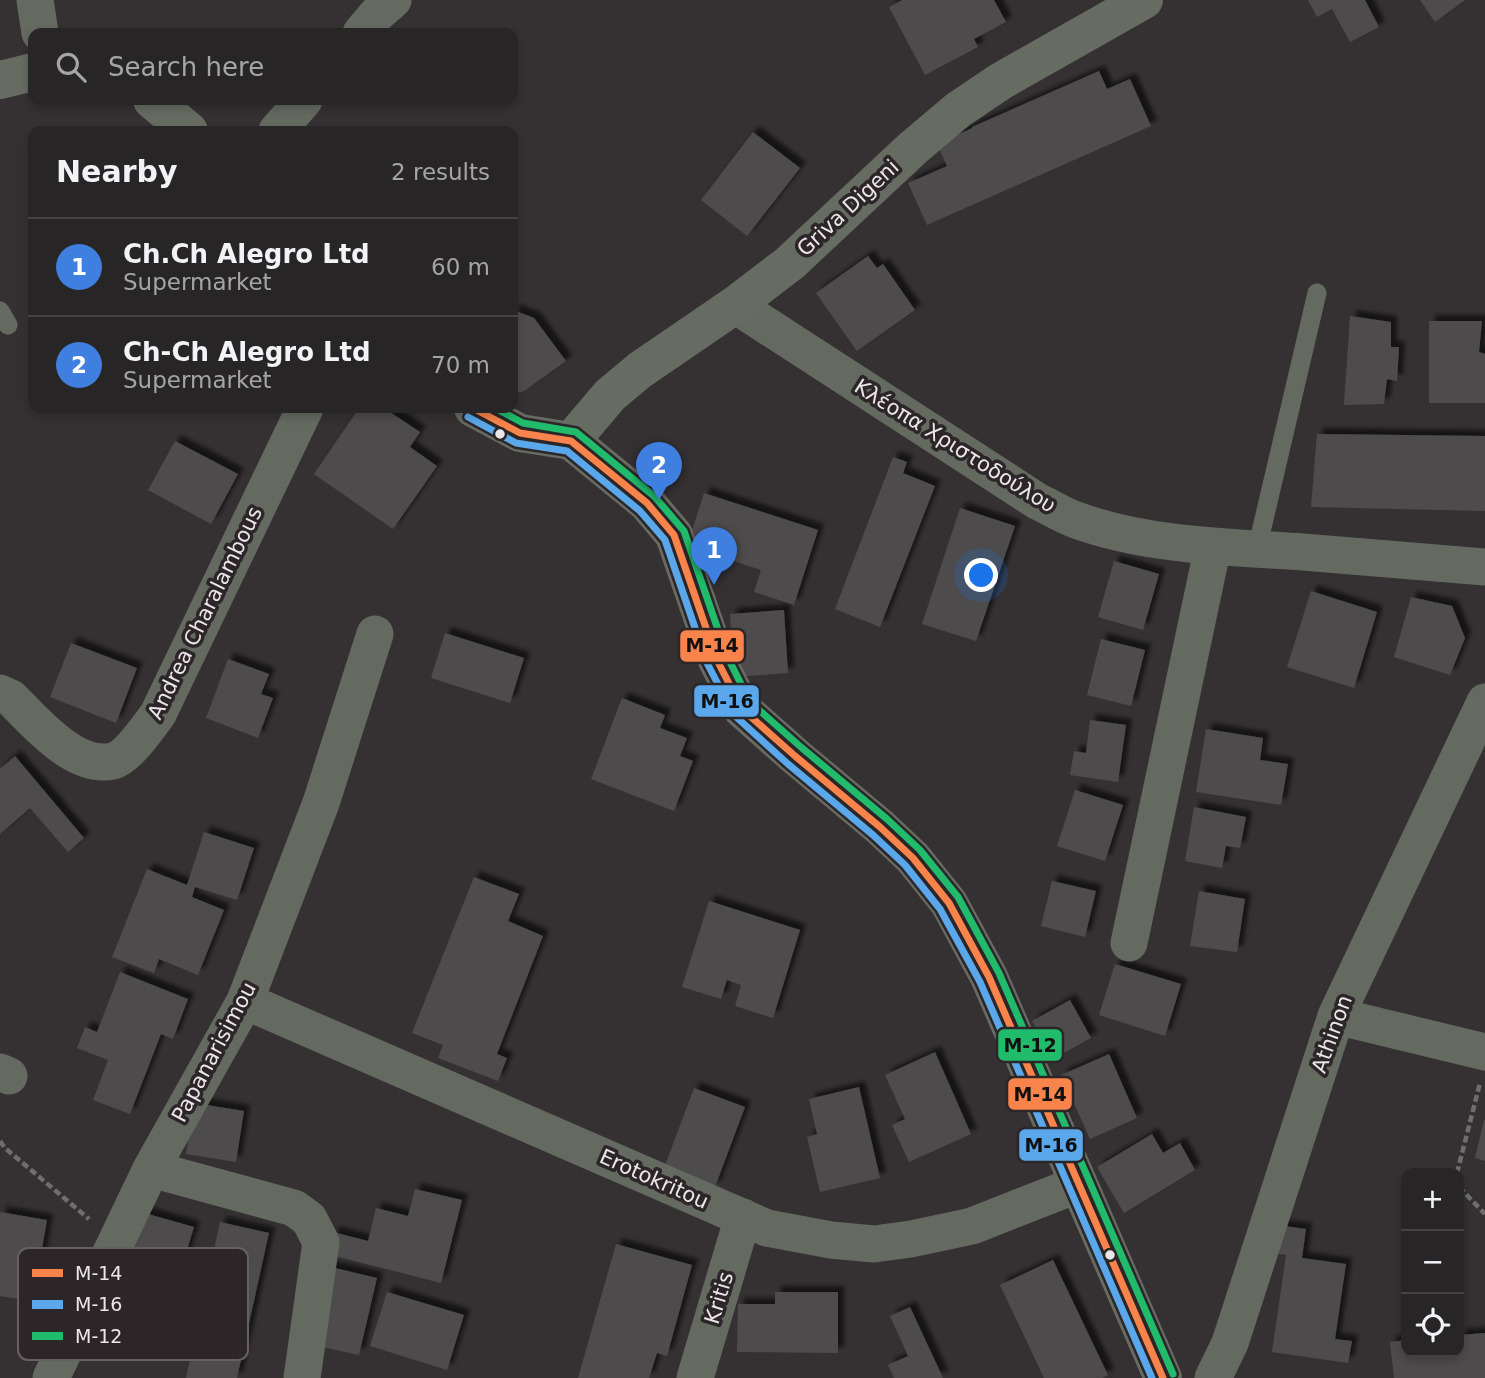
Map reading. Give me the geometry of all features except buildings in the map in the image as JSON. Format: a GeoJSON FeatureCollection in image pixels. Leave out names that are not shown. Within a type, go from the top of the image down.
{"type":"FeatureCollection","features":[{"type":"Feature","properties":{"kind":"main road","name":"Griva Digeni"},"geometry":{"type":"LineString","coordinates":[[571,441],[610,395],[640,370],[735,306],[790,263],[913,148],[958,110],[1001,81],[1144,0]]}},
{"type":"Feature","properties":{"kind":"main road"},"geometry":{"type":"LineString","coordinates":[[0,80],[28,73]]}},
{"type":"Feature","properties":{"kind":"main road"},"geometry":{"type":"LineString","coordinates":[[158,105],[183,126]]}},
{"type":"Feature","properties":{"kind":"main road"},"geometry":{"type":"LineString","coordinates":[[482,413],[520,433],[571,441],[647,503],[674,534],[717,660],[742,709],[880,827],[913,858],[949,903],[989,977],[1163,1378]]}},
{"type":"Feature","properties":{"kind":"street"},"geometry":{"type":"LineString","coordinates":[[35,0],[39,28]]}},
{"type":"Feature","properties":{"kind":"street"},"geometry":{"type":"LineString","coordinates":[[365,28],[393,0]]}},
{"type":"Feature","properties":{"kind":"street"},"geometry":{"type":"LineString","coordinates":[[281,126],[300,105]]}},
{"type":"Feature","properties":{"kind":"street","name":"Κλέοπα Χριστοδούλου"},"geometry":{"type":"LineString","coordinates":[[735,306],[1037,501],[1074,519],[1113,531],[1213,546],[1485,567]]}},
{"type":"Feature","properties":{"kind":"street","name":"Andrea Charalambous"},"geometry":{"type":"LineString","coordinates":[[0,693],[11,698],[65,749],[93,761],[115,761],[136,743],[158,714],[303,413]]}},
{"type":"Feature","properties":{"kind":"street"},"geometry":{"type":"LineString","coordinates":[[1129,943],[1213,546]]}},
{"type":"Feature","properties":{"kind":"street","name":"Papanarisimou"},"geometry":{"type":"LineString","coordinates":[[113,1248],[151,1169],[245,1001],[321,803],[376,634]]}},
{"type":"Feature","properties":{"kind":"street","name":"Athinon"},"geometry":{"type":"LineString","coordinates":[[1213,1378],[1230,1343],[1336,1016],[1485,702]]}},
{"type":"Feature","properties":{"kind":"street","name":"Erotokritou"},"geometry":{"type":"LineString","coordinates":[[245,1001],[767,1228],[831,1240],[874,1244],[911,1239],[972,1226],[1079,1184]]}},
{"type":"Feature","properties":{"kind":"street"},"geometry":{"type":"LineString","coordinates":[[1336,1016],[1483,1063]]}},
{"type":"Feature","properties":{"kind":"street"},"geometry":{"type":"LineString","coordinates":[[151,1169],[294,1208],[309,1219],[321,1242],[302,1378]]}},
{"type":"Feature","properties":{"kind":"street","name":"Kritis"},"geometry":{"type":"LineString","coordinates":[[695,1378],[743,1217]]}},
{"type":"Feature","properties":{"kind":"street","name":"Papanarisimou"},"geometry":{"type":"LineString","coordinates":[[51,1378],[60,1360]]}},
{"type":"Feature","properties":{"kind":"lane"},"geometry":{"type":"LineString","coordinates":[[1257,549],[1317,293]]}},
{"type":"Feature","properties":{"kind":"path"},"geometry":{"type":"LineString","coordinates":[[1458,1168],[1483,1063]]}},
{"type":"Feature","properties":{"kind":"path"},"geometry":{"type":"LineString","coordinates":[[0,1141],[116,1242]]}},
{"type":"Feature","properties":{"kind":"path"},"geometry":{"type":"LineString","coordinates":[[1464,1192],[1485,1214]]}},
{"type":"Feature","properties":{"kind":"transit line","name":"M-14"},"geometry":{"type":"LineString","coordinates":[[482,413],[520,433],[571,441],[647,503],[674,535],[717,660],[742,709],[880,827],[913,858],[949,903],[989,977],[1163,1378]]}},
{"type":"Feature","properties":{"kind":"transit line","name":"M-12"},"geometry":{"type":"LineString","coordinates":[[504,413],[523,423],[576,432],[654,496],[684,531],[727,656],[750,702],[887,819],[920,850],[958,897],[999,973],[1173,1374]]}},
{"type":"Feature","properties":{"kind":"transit line","name":"M-16"},"geometry":{"type":"LineString","coordinates":[[468,417],[516,443],[567,451],[640,511],[665,540],[707,663],[734,715],[905,865],[940,909],[980,982],[1152,1378]]}},
{"type":"Feature","properties":{"kind":"place","name":"Ch-Ch Alegro Ltd"},"geometry":{"type":"Point","coordinates":[659,500]}},
{"type":"Feature","properties":{"kind":"place","name":"Ch.Ch Alegro Ltd"},"geometry":{"type":"Point","coordinates":[714,585]}}]}
